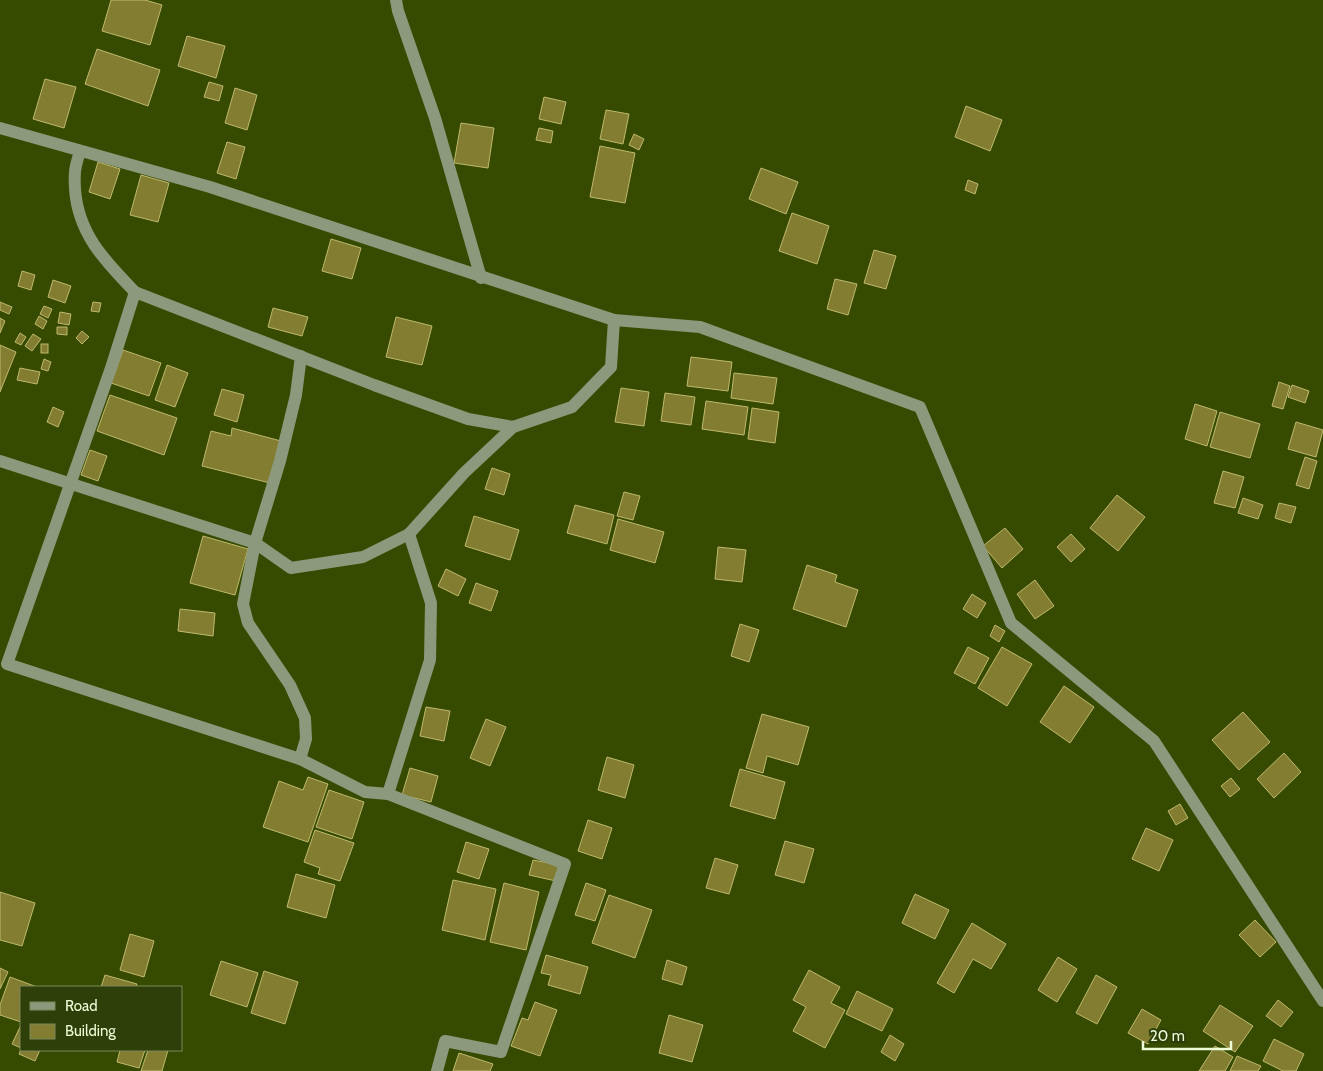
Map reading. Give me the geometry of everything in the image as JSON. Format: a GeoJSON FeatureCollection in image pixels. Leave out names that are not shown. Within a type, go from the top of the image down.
{"type":"FeatureCollection","features":[{"type":"Feature","properties":{"kind":"street"},"geometry":{"type":"LineString","coordinates":[[396,0],[398,11],[435,118],[482,278]]}},
{"type":"Feature","properties":{"kind":"street"},"geometry":{"type":"LineString","coordinates":[[0,128],[210,187],[614,320],[700,327],[920,407],[1011,623],[1154,741],[1323,1001]]}},
{"type":"Feature","properties":{"kind":"street"},"geometry":{"type":"LineString","coordinates":[[80,152],[74,168],[76,205],[87,235],[107,263],[136,292],[374,385],[468,418],[513,427]]}},
{"type":"Feature","properties":{"kind":"street"},"geometry":{"type":"LineString","coordinates":[[136,292],[70,483],[4,662],[300,759],[365,792],[388,794],[565,864],[501,1052],[444,1040],[437,1071]]}},
{"type":"Feature","properties":{"kind":"street"},"geometry":{"type":"LineString","coordinates":[[0,461],[255,543],[291,568],[363,557],[409,534],[464,473],[513,427],[572,407],[611,367],[614,320]]}},
{"type":"Feature","properties":{"kind":"street"},"geometry":{"type":"LineString","coordinates":[[300,759],[306,739],[305,718],[290,684],[248,623],[243,604],[255,543],[296,395],[301,356]]}},
{"type":"Feature","properties":{"kind":"street"},"geometry":{"type":"LineString","coordinates":[[388,794],[430,660],[431,603],[409,534]]}},
{"type":"Feature","properties":{"kind":"building"},"geometry":{"type":"Polygon","coordinates":[[[111,0],[145,0],[162,5],[150,45],[102,31],[111,0]]]}},
{"type":"Feature","properties":{"kind":"building"},"geometry":{"type":"Polygon","coordinates":[[[187,36],[225,46],[216,78],[178,66],[187,36]]]}},
{"type":"Feature","properties":{"kind":"building"},"geometry":{"type":"Polygon","coordinates":[[[97,49],[160,70],[148,106],[85,84],[97,49]]]}},
{"type":"Feature","properties":{"kind":"building"},"geometry":{"type":"Polygon","coordinates":[[[45,79],[76,87],[64,128],[33,119],[45,79]]]}},
{"type":"Feature","properties":{"kind":"building"},"geometry":{"type":"Polygon","coordinates":[[[209,82],[223,86],[219,101],[204,97],[209,82]]]}},
{"type":"Feature","properties":{"kind":"building"},"geometry":{"type":"Polygon","coordinates":[[[235,88],[257,95],[247,130],[225,123],[235,88]]]}},
{"type":"Feature","properties":{"kind":"building"},"geometry":{"type":"Polygon","coordinates":[[[544,97],[566,102],[561,124],[539,119],[544,97]]]}},
{"type":"Feature","properties":{"kind":"building"},"geometry":{"type":"Polygon","coordinates":[[[966,106],[1002,120],[990,151],[955,137],[966,106]]]}},
{"type":"Feature","properties":{"kind":"building"},"geometry":{"type":"Polygon","coordinates":[[[606,110],[629,114],[623,144],[600,139],[606,110]]]}},
{"type":"Feature","properties":{"kind":"building"},"geometry":{"type":"Polygon","coordinates":[[[461,123],[494,128],[488,168],[454,163],[461,123]]]}},
{"type":"Feature","properties":{"kind":"building"},"geometry":{"type":"Polygon","coordinates":[[[539,128],[553,131],[551,143],[536,140],[539,128]]]}},
{"type":"Feature","properties":{"kind":"building"},"geometry":{"type":"Polygon","coordinates":[[[634,134],[644,139],[639,150],[629,145],[634,134]]]}},
{"type":"Feature","properties":{"kind":"building"},"geometry":{"type":"Polygon","coordinates":[[[227,142],[245,147],[236,179],[217,173],[227,142]]]}},
{"type":"Feature","properties":{"kind":"building"},"geometry":{"type":"Polygon","coordinates":[[[600,146],[635,153],[625,203],[590,197],[600,146]]]}},
{"type":"Feature","properties":{"kind":"building"},"geometry":{"type":"Polygon","coordinates":[[[98,162],[120,169],[110,199],[89,192],[98,162]]]}},
{"type":"Feature","properties":{"kind":"building"},"geometry":{"type":"Polygon","coordinates":[[[761,168],[798,182],[786,214],[749,199],[761,168]]]}},
{"type":"Feature","properties":{"kind":"building"},"geometry":{"type":"Polygon","coordinates":[[[141,175],[169,183],[158,222],[130,215],[141,175]]]}},
{"type":"Feature","properties":{"kind":"building"},"geometry":{"type":"Polygon","coordinates":[[[968,180],[978,184],[975,194],[965,190],[968,180]]]}},
{"type":"Feature","properties":{"kind":"building"},"geometry":{"type":"Polygon","coordinates":[[[792,213],[829,226],[817,264],[779,251],[792,213]]]}},
{"type":"Feature","properties":{"kind":"building"},"geometry":{"type":"Polygon","coordinates":[[[331,239],[361,248],[352,279],[322,271],[331,239]]]}},
{"type":"Feature","properties":{"kind":"building"},"geometry":{"type":"Polygon","coordinates":[[[874,250],[896,256],[886,289],[864,283],[874,250]]]}},
{"type":"Feature","properties":{"kind":"building"},"geometry":{"type":"Polygon","coordinates":[[[22,271],[35,275],[31,290],[18,286],[22,271]]]}},
{"type":"Feature","properties":{"kind":"building"},"geometry":{"type":"Polygon","coordinates":[[[835,279],[857,284],[848,315],[827,309],[835,279]]]}},
{"type":"Feature","properties":{"kind":"building"},"geometry":{"type":"Polygon","coordinates":[[[53,280],[71,286],[65,303],[48,297],[53,280]]]}},
{"type":"Feature","properties":{"kind":"building"},"geometry":{"type":"Polygon","coordinates":[[[0,302],[12,307],[9,314],[0,310],[0,302]]]}},
{"type":"Feature","properties":{"kind":"building"},"geometry":{"type":"Polygon","coordinates":[[[93,302],[101,303],[99,312],[91,311],[93,302]]]}},
{"type":"Feature","properties":{"kind":"building"},"geometry":{"type":"Polygon","coordinates":[[[44,306],[52,309],[48,318],[40,314],[44,306]]]}},
{"type":"Feature","properties":{"kind":"building"},"geometry":{"type":"Polygon","coordinates":[[[273,308],[308,317],[302,336],[268,327],[273,308]]]}},
{"type":"Feature","properties":{"kind":"building"},"geometry":{"type":"Polygon","coordinates":[[[60,312],[71,314],[69,325],[58,323],[60,312]]]}},
{"type":"Feature","properties":{"kind":"building"},"geometry":{"type":"Polygon","coordinates":[[[39,316],[47,321],[43,329],[35,324],[39,316]]]}},
{"type":"Feature","properties":{"kind":"building"},"geometry":{"type":"Polygon","coordinates":[[[396,317],[432,326],[422,365],[386,357],[396,317]]]}},
{"type":"Feature","properties":{"kind":"building"},"geometry":{"type":"Polygon","coordinates":[[[0,318],[5,321],[0,333],[0,318]]]}},
{"type":"Feature","properties":{"kind":"building"},"geometry":{"type":"Polygon","coordinates":[[[57,327],[67,327],[67,335],[57,334],[57,327]]]}},
{"type":"Feature","properties":{"kind":"building"},"geometry":{"type":"Polygon","coordinates":[[[82,331],[89,337],[82,344],[76,338],[82,331]]]}},
{"type":"Feature","properties":{"kind":"building"},"geometry":{"type":"Polygon","coordinates":[[[20,333],[26,337],[21,345],[15,342],[20,333]]]}},
{"type":"Feature","properties":{"kind":"building"},"geometry":{"type":"Polygon","coordinates":[[[33,334],[41,339],[32,351],[25,346],[33,334]]]}},
{"type":"Feature","properties":{"kind":"building"},"geometry":{"type":"Polygon","coordinates":[[[41,344],[48,344],[48,353],[41,353],[41,344]]]}},
{"type":"Feature","properties":{"kind":"building"},"geometry":{"type":"Polygon","coordinates":[[[0,345],[16,352],[0,392],[0,345]]]}},
{"type":"Feature","properties":{"kind":"building"},"geometry":{"type":"Polygon","coordinates":[[[123,350],[161,363],[149,396],[111,383],[123,350]]]}},
{"type":"Feature","properties":{"kind":"building"},"geometry":{"type":"Polygon","coordinates":[[[691,357],[732,362],[728,391],[687,386],[691,357]]]}},
{"type":"Feature","properties":{"kind":"building"},"geometry":{"type":"Polygon","coordinates":[[[44,359],[51,362],[48,371],[41,369],[44,359]]]}},
{"type":"Feature","properties":{"kind":"building"},"geometry":{"type":"Polygon","coordinates":[[[167,365],[188,373],[175,407],[155,400],[167,365]]]}},
{"type":"Feature","properties":{"kind":"building"},"geometry":{"type":"Polygon","coordinates":[[[20,368],[40,372],[37,384],[17,380],[20,368]]]}},
{"type":"Feature","properties":{"kind":"building"},"geometry":{"type":"Polygon","coordinates":[[[734,373],[777,378],[773,404],[731,398],[734,373]]]}},
{"type":"Feature","properties":{"kind":"building"},"geometry":{"type":"Polygon","coordinates":[[[1279,382],[1290,386],[1283,409],[1272,406],[1279,382]]]}},
{"type":"Feature","properties":{"kind":"building"},"geometry":{"type":"Polygon","coordinates":[[[1292,385],[1309,391],[1305,403],[1288,397],[1292,385]]]}},
{"type":"Feature","properties":{"kind":"building"},"geometry":{"type":"Polygon","coordinates":[[[621,388],[649,392],[644,426],[615,422],[621,388]]]}},
{"type":"Feature","properties":{"kind":"building"},"geometry":{"type":"Polygon","coordinates":[[[222,389],[244,395],[237,422],[214,415],[222,389]]]}},
{"type":"Feature","properties":{"kind":"building"},"geometry":{"type":"Polygon","coordinates":[[[665,393],[695,397],[691,425],[661,421],[665,393]]]}},
{"type":"Feature","properties":{"kind":"building"},"geometry":{"type":"Polygon","coordinates":[[[110,395],[177,418],[164,455],[97,431],[110,395]]]}},
{"type":"Feature","properties":{"kind":"building"},"geometry":{"type":"Polygon","coordinates":[[[706,401],[748,407],[744,435],[702,429],[706,401]]]}},
{"type":"Feature","properties":{"kind":"building"},"geometry":{"type":"Polygon","coordinates":[[[1195,404],[1217,411],[1207,446],[1185,439],[1195,404]]]}},
{"type":"Feature","properties":{"kind":"building"},"geometry":{"type":"Polygon","coordinates":[[[53,407],[64,412],[58,427],[47,422],[53,407]]]}},
{"type":"Feature","properties":{"kind":"building"},"geometry":{"type":"Polygon","coordinates":[[[752,408],[779,412],[775,443],[748,439],[752,408]]]}},
{"type":"Feature","properties":{"kind":"building"},"geometry":{"type":"Polygon","coordinates":[[[1220,412],[1260,424],[1250,458],[1210,447],[1220,412]]]}},
{"type":"Feature","properties":{"kind":"building"},"geometry":{"type":"Polygon","coordinates":[[[1296,422],[1323,430],[1316,457],[1288,449],[1296,422]]]}},
{"type":"Feature","properties":{"kind":"building"},"geometry":{"type":"Polygon","coordinates":[[[232,428],[281,441],[270,483],[202,466],[211,431],[231,436],[232,428]]]}},
{"type":"Feature","properties":{"kind":"building"},"geometry":{"type":"Polygon","coordinates":[[[90,450],[107,456],[98,481],[81,475],[90,450]]]}},
{"type":"Feature","properties":{"kind":"building"},"geometry":{"type":"Polygon","coordinates":[[[1305,457],[1317,461],[1309,489],[1296,485],[1305,457]]]}},
{"type":"Feature","properties":{"kind":"building"},"geometry":{"type":"Polygon","coordinates":[[[492,468],[510,474],[504,495],[485,489],[492,468]]]}},
{"type":"Feature","properties":{"kind":"building"},"geometry":{"type":"Polygon","coordinates":[[[1223,471],[1244,477],[1235,508],[1214,503],[1223,471]]]}},
{"type":"Feature","properties":{"kind":"building"},"geometry":{"type":"Polygon","coordinates":[[[624,492],[640,496],[633,520],[617,516],[624,492]]]}},
{"type":"Feature","properties":{"kind":"building"},"geometry":{"type":"Polygon","coordinates":[[[1117,495],[1145,517],[1118,551],[1090,528],[1117,495]]]}},
{"type":"Feature","properties":{"kind":"building"},"geometry":{"type":"Polygon","coordinates":[[[1243,498],[1263,505],[1258,519],[1238,513],[1243,498]]]}},
{"type":"Feature","properties":{"kind":"building"},"geometry":{"type":"Polygon","coordinates":[[[1279,503],[1296,507],[1291,523],[1275,518],[1279,503]]]}},
{"type":"Feature","properties":{"kind":"building"},"geometry":{"type":"Polygon","coordinates":[[[575,505],[614,515],[607,544],[567,533],[575,505]]]}},
{"type":"Feature","properties":{"kind":"building"},"geometry":{"type":"Polygon","coordinates":[[[474,516],[519,530],[510,560],[465,546],[474,516]]]}},
{"type":"Feature","properties":{"kind":"building"},"geometry":{"type":"Polygon","coordinates":[[[618,519],[664,532],[655,563],[610,550],[618,519]]]}},
{"type":"Feature","properties":{"kind":"building"},"geometry":{"type":"Polygon","coordinates":[[[1005,528],[1023,549],[1002,568],[983,546],[1005,528]]]}},
{"type":"Feature","properties":{"kind":"building"},"geometry":{"type":"Polygon","coordinates":[[[1071,534],[1085,549],[1071,562],[1057,547],[1071,534]]]}},
{"type":"Feature","properties":{"kind":"building"},"geometry":{"type":"Polygon","coordinates":[[[203,536],[248,549],[235,595],[190,583],[203,536]]]}},
{"type":"Feature","properties":{"kind":"building"},"geometry":{"type":"Polygon","coordinates":[[[718,547],[746,550],[742,582],[715,579],[718,547]]]}},
{"type":"Feature","properties":{"kind":"building"},"geometry":{"type":"Polygon","coordinates":[[[807,565],[837,575],[835,582],[858,590],[846,627],[793,609],[807,565]]]}},
{"type":"Feature","properties":{"kind":"building"},"geometry":{"type":"Polygon","coordinates":[[[446,569],[466,579],[458,596],[438,586],[446,569]]]}},
{"type":"Feature","properties":{"kind":"building"},"geometry":{"type":"Polygon","coordinates":[[[1035,580],[1054,606],[1035,619],[1017,594],[1035,580]]]}},
{"type":"Feature","properties":{"kind":"building"},"geometry":{"type":"Polygon","coordinates":[[[476,583],[498,591],[491,611],[469,603],[476,583]]]}},
{"type":"Feature","properties":{"kind":"building"},"geometry":{"type":"Polygon","coordinates":[[[972,594],[986,603],[977,618],[963,609],[972,594]]]}},
{"type":"Feature","properties":{"kind":"building"},"geometry":{"type":"Polygon","coordinates":[[[180,609],[215,613],[213,636],[178,631],[180,609]]]}},
{"type":"Feature","properties":{"kind":"building"},"geometry":{"type":"Polygon","coordinates":[[[740,624],[759,630],[749,662],[731,656],[740,624]]]}},
{"type":"Feature","properties":{"kind":"building"},"geometry":{"type":"Polygon","coordinates":[[[995,625],[1005,631],[999,642],[990,636],[995,625]]]}},
{"type":"Feature","properties":{"kind":"building"},"geometry":{"type":"Polygon","coordinates":[[[968,647],[989,658],[975,684],[954,673],[968,647]]]}},
{"type":"Feature","properties":{"kind":"building"},"geometry":{"type":"Polygon","coordinates":[[[1002,647],[1032,664],[1007,706],[978,688],[1002,647]]]}},
{"type":"Feature","properties":{"kind":"building"},"geometry":{"type":"Polygon","coordinates":[[[1064,686],[1094,707],[1070,743],[1040,722],[1064,686]]]}},
{"type":"Feature","properties":{"kind":"building"},"geometry":{"type":"Polygon","coordinates":[[[426,707],[450,711],[444,741],[420,736],[426,707]]]}},
{"type":"Feature","properties":{"kind":"building"},"geometry":{"type":"Polygon","coordinates":[[[1243,712],[1270,742],[1239,770],[1212,740],[1243,712]]]}},
{"type":"Feature","properties":{"kind":"building"},"geometry":{"type":"Polygon","coordinates":[[[762,714],[809,727],[798,765],[767,756],[763,773],[746,768],[762,714]]]}},
{"type":"Feature","properties":{"kind":"building"},"geometry":{"type":"Polygon","coordinates":[[[486,719],[506,727],[490,766],[470,758],[486,719]]]}},
{"type":"Feature","properties":{"kind":"building"},"geometry":{"type":"Polygon","coordinates":[[[1284,753],[1301,772],[1274,798],[1257,779],[1284,753]]]}},
{"type":"Feature","properties":{"kind":"building"},"geometry":{"type":"Polygon","coordinates":[[[607,757],[634,765],[625,798],[598,790],[607,757]]]}},
{"type":"Feature","properties":{"kind":"building"},"geometry":{"type":"Polygon","coordinates":[[[410,768],[438,776],[431,802],[402,795],[410,768]]]}},
{"type":"Feature","properties":{"kind":"building"},"geometry":{"type":"Polygon","coordinates":[[[740,769],[785,782],[775,819],[730,806],[740,769]]]}},
{"type":"Feature","properties":{"kind":"building"},"geometry":{"type":"Polygon","coordinates":[[[308,777],[328,784],[308,842],[263,827],[279,781],[303,790],[308,777]]]}},
{"type":"Feature","properties":{"kind":"building"},"geometry":{"type":"Polygon","coordinates":[[[1231,778],[1240,789],[1230,797],[1221,786],[1231,778]]]}},
{"type":"Feature","properties":{"kind":"building"},"geometry":{"type":"Polygon","coordinates":[[[329,790],[364,802],[352,839],[316,827],[329,790]]]}},
{"type":"Feature","properties":{"kind":"building"},"geometry":{"type":"Polygon","coordinates":[[[1180,804],[1188,818],[1176,825],[1168,811],[1180,804]]]}},
{"type":"Feature","properties":{"kind":"building"},"geometry":{"type":"Polygon","coordinates":[[[588,820],[612,828],[602,859],[578,851],[588,820]]]}},
{"type":"Feature","properties":{"kind":"building"},"geometry":{"type":"Polygon","coordinates":[[[1146,828],[1173,840],[1159,871],[1132,859],[1146,828]]]}},
{"type":"Feature","properties":{"kind":"building"},"geometry":{"type":"Polygon","coordinates":[[[315,830],[354,843],[340,881],[318,874],[320,868],[304,862],[315,830]]]}},
{"type":"Feature","properties":{"kind":"building"},"geometry":{"type":"Polygon","coordinates":[[[785,841],[814,849],[804,883],[775,875],[785,841]]]}},
{"type":"Feature","properties":{"kind":"building"},"geometry":{"type":"Polygon","coordinates":[[[466,842],[489,849],[479,879],[457,872],[466,842]]]}},
{"type":"Feature","properties":{"kind":"building"},"geometry":{"type":"Polygon","coordinates":[[[715,858],[738,865],[729,894],[706,888],[715,858]]]}},
{"type":"Feature","properties":{"kind":"building"},"geometry":{"type":"Polygon","coordinates":[[[533,860],[559,865],[556,881],[529,875],[533,860]]]}},
{"type":"Feature","properties":{"kind":"building"},"geometry":{"type":"Polygon","coordinates":[[[296,874],[335,885],[326,918],[287,907],[296,874]]]}},
{"type":"Feature","properties":{"kind":"building"},"geometry":{"type":"Polygon","coordinates":[[[453,880],[496,889],[485,940],[442,930],[453,880]]]}},
{"type":"Feature","properties":{"kind":"building"},"geometry":{"type":"Polygon","coordinates":[[[504,883],[539,892],[526,950],[490,942],[504,883]]]}},
{"type":"Feature","properties":{"kind":"building"},"geometry":{"type":"Polygon","coordinates":[[[586,883],[606,890],[595,921],[575,915],[586,883]]]}},
{"type":"Feature","properties":{"kind":"building"},"geometry":{"type":"Polygon","coordinates":[[[0,892],[35,903],[22,946],[0,940],[0,892]]]}},
{"type":"Feature","properties":{"kind":"building"},"geometry":{"type":"Polygon","coordinates":[[[915,894],[949,910],[935,939],[902,923],[915,894]]]}},
{"type":"Feature","properties":{"kind":"building"},"geometry":{"type":"Polygon","coordinates":[[[609,895],[652,910],[635,958],[592,943],[609,895]]]}},
{"type":"Feature","properties":{"kind":"building"},"geometry":{"type":"Polygon","coordinates":[[[1255,920],[1276,942],[1260,957],[1239,935],[1255,920]]]}},
{"type":"Feature","properties":{"kind":"building"},"geometry":{"type":"Polygon","coordinates":[[[972,923],[1006,944],[991,969],[973,959],[954,993],[937,983],[972,923]]]}},
{"type":"Feature","properties":{"kind":"building"},"geometry":{"type":"Polygon","coordinates":[[[130,934],[154,941],[144,977],[120,970],[130,934]]]}},
{"type":"Feature","properties":{"kind":"building"},"geometry":{"type":"Polygon","coordinates":[[[546,955],[588,967],[580,994],[548,985],[551,975],[541,973],[546,955]]]}},
{"type":"Feature","properties":{"kind":"building"},"geometry":{"type":"Polygon","coordinates":[[[1058,957],[1077,969],[1057,1002],[1038,990],[1058,957]]]}},
{"type":"Feature","properties":{"kind":"building"},"geometry":{"type":"Polygon","coordinates":[[[667,960],[687,967],[682,985],[662,979],[667,960]]]}},
{"type":"Feature","properties":{"kind":"building"},"geometry":{"type":"Polygon","coordinates":[[[221,961],[258,973],[247,1007],[210,995],[221,961]]]}},
{"type":"Feature","properties":{"kind":"building"},"geometry":{"type":"Polygon","coordinates":[[[0,968],[8,972],[0,989],[0,968]]]}},
{"type":"Feature","properties":{"kind":"building"},"geometry":{"type":"Polygon","coordinates":[[[809,970],[840,987],[831,1003],[845,1010],[825,1048],[793,1031],[806,1007],[793,1000],[809,970]]]}},
{"type":"Feature","properties":{"kind":"building"},"geometry":{"type":"Polygon","coordinates":[[[264,971],[298,982],[285,1024],[251,1013],[264,971]]]}},
{"type":"Feature","properties":{"kind":"building"},"geometry":{"type":"Polygon","coordinates":[[[105,975],[137,984],[136,986],[101,986],[105,975]]]}},
{"type":"Feature","properties":{"kind":"building"},"geometry":{"type":"Polygon","coordinates":[[[1096,975],[1117,987],[1097,1024],[1076,1013],[1096,975]]]}},
{"type":"Feature","properties":{"kind":"building"},"geometry":{"type":"Polygon","coordinates":[[[10,977],[34,986],[20,986],[20,1022],[0,1015],[0,1005],[10,977]]]}},
{"type":"Feature","properties":{"kind":"building"},"geometry":{"type":"Polygon","coordinates":[[[857,991],[893,1009],[882,1031],[846,1014],[857,991]]]}},
{"type":"Feature","properties":{"kind":"building"},"geometry":{"type":"Polygon","coordinates":[[[1278,1000],[1293,1012],[1281,1027],[1266,1016],[1278,1000]]]}},
{"type":"Feature","properties":{"kind":"building"},"geometry":{"type":"Polygon","coordinates":[[[535,1002],[557,1010],[540,1056],[511,1046],[522,1018],[528,1020],[535,1002]]]}},
{"type":"Feature","properties":{"kind":"building"},"geometry":{"type":"Polygon","coordinates":[[[1220,1005],[1253,1026],[1235,1052],[1203,1031],[1220,1005]]]}},
{"type":"Feature","properties":{"kind":"building"},"geometry":{"type":"Polygon","coordinates":[[[1142,1009],[1161,1020],[1148,1044],[1128,1033],[1142,1009]]]}},
{"type":"Feature","properties":{"kind":"building"},"geometry":{"type":"Polygon","coordinates":[[[669,1015],[703,1025],[692,1062],[659,1053],[669,1015]]]}},
{"type":"Feature","properties":{"kind":"building"},"geometry":{"type":"Polygon","coordinates":[[[20,1027],[20,1048],[12,1044],[20,1027]]]}},
{"type":"Feature","properties":{"kind":"building"},"geometry":{"type":"Polygon","coordinates":[[[890,1035],[904,1044],[895,1061],[881,1052],[890,1035]]]}},
{"type":"Feature","properties":{"kind":"building"},"geometry":{"type":"Polygon","coordinates":[[[1274,1039],[1304,1054],[1296,1071],[1283,1071],[1263,1061],[1274,1039]]]}},
{"type":"Feature","properties":{"kind":"building"},"geometry":{"type":"Polygon","coordinates":[[[1215,1046],[1233,1057],[1225,1071],[1199,1071],[1215,1046]]]}},
{"type":"Feature","properties":{"kind":"building"},"geometry":{"type":"Polygon","coordinates":[[[20,1051],[40,1051],[35,1061],[19,1054],[20,1051]]]}},
{"type":"Feature","properties":{"kind":"building"},"geometry":{"type":"Polygon","coordinates":[[[120,1051],[145,1051],[139,1068],[117,1062],[120,1051]]]}},
{"type":"Feature","properties":{"kind":"building"},"geometry":{"type":"Polygon","coordinates":[[[148,1051],[168,1051],[162,1071],[141,1071],[148,1051]]]}},
{"type":"Feature","properties":{"kind":"building"},"geometry":{"type":"Polygon","coordinates":[[[459,1053],[493,1064],[490,1071],[453,1071],[459,1053]]]}},
{"type":"Feature","properties":{"kind":"building"},"geometry":{"type":"Polygon","coordinates":[[[1237,1056],[1261,1066],[1258,1071],[1230,1071],[1237,1056]]]}}]}
